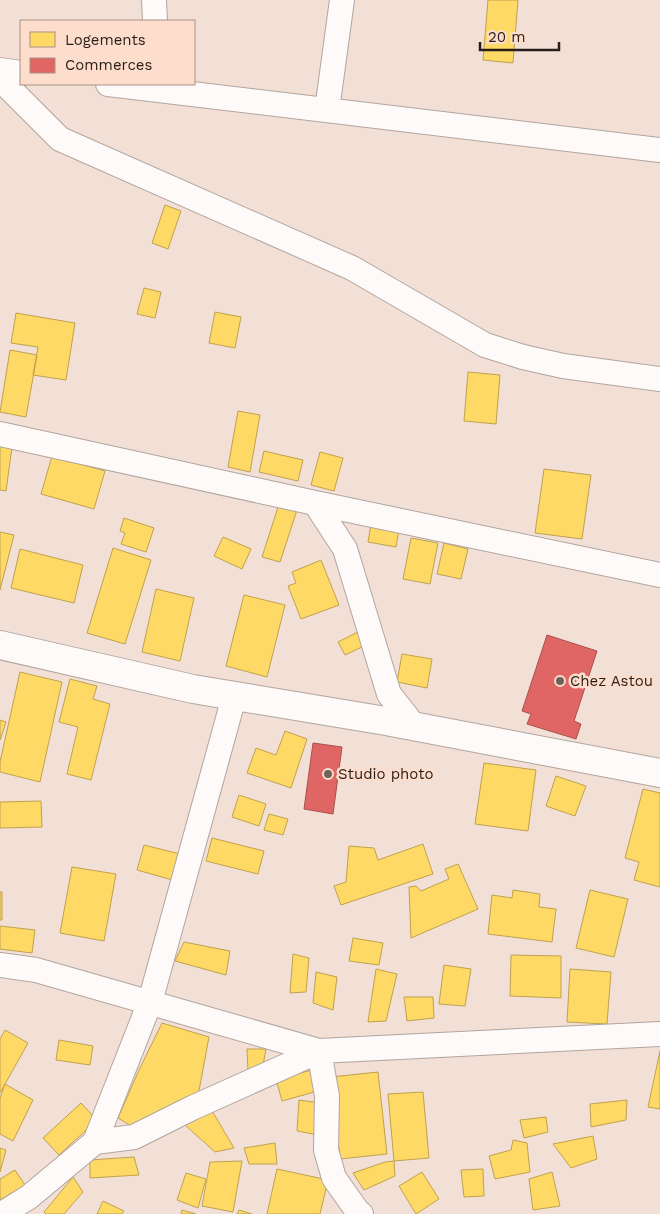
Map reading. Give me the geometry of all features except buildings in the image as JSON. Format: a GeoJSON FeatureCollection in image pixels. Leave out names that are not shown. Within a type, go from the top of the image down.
{"type":"FeatureCollection","features":[{"type":"Feature","properties":{"kind":"street"},"geometry":{"type":"LineString","coordinates":[[154,0],[155,20]]}},
{"type":"Feature","properties":{"kind":"street"},"geometry":{"type":"LineString","coordinates":[[327,110],[342,0]]}},
{"type":"Feature","properties":{"kind":"street"},"geometry":{"type":"LineString","coordinates":[[0,70],[20,73]]}},
{"type":"Feature","properties":{"kind":"street"},"geometry":{"type":"LineString","coordinates":[[0,79],[60,139],[352,268],[485,345],[524,358],[563,366],[660,379]]}},
{"type":"Feature","properties":{"kind":"street"},"geometry":{"type":"LineString","coordinates":[[124,85],[157,87],[327,110],[660,150]]}},
{"type":"Feature","properties":{"kind":"street"},"geometry":{"type":"LineString","coordinates":[[0,434],[315,503],[660,575]]}},
{"type":"Feature","properties":{"kind":"street"},"geometry":{"type":"LineString","coordinates":[[315,503],[345,549],[389,694],[415,727]]}},
{"type":"Feature","properties":{"kind":"street"},"geometry":{"type":"LineString","coordinates":[[0,645],[234,697],[415,727],[660,773]]}},
{"type":"Feature","properties":{"kind":"street"},"geometry":{"type":"LineString","coordinates":[[2,1214],[29,1198],[95,1142],[150,1002],[234,697]]}},
{"type":"Feature","properties":{"kind":"street"},"geometry":{"type":"LineString","coordinates":[[0,965],[36,970],[319,1051],[660,1034]]}},
{"type":"Feature","properties":{"kind":"street"},"geometry":{"type":"LineString","coordinates":[[95,1142],[134,1137],[192,1108],[319,1051]]}},
{"type":"Feature","properties":{"kind":"street"},"geometry":{"type":"LineString","coordinates":[[319,1051],[327,1096],[326,1150],[334,1178],[361,1214]]}},
{"type":"Feature","properties":{"kind":"place","name":"Chez Astou"},"geometry":{"type":"Point","coordinates":[560,681]}},
{"type":"Feature","properties":{"kind":"place","name":"Studio photo"},"geometry":{"type":"Point","coordinates":[328,774]}}]}
